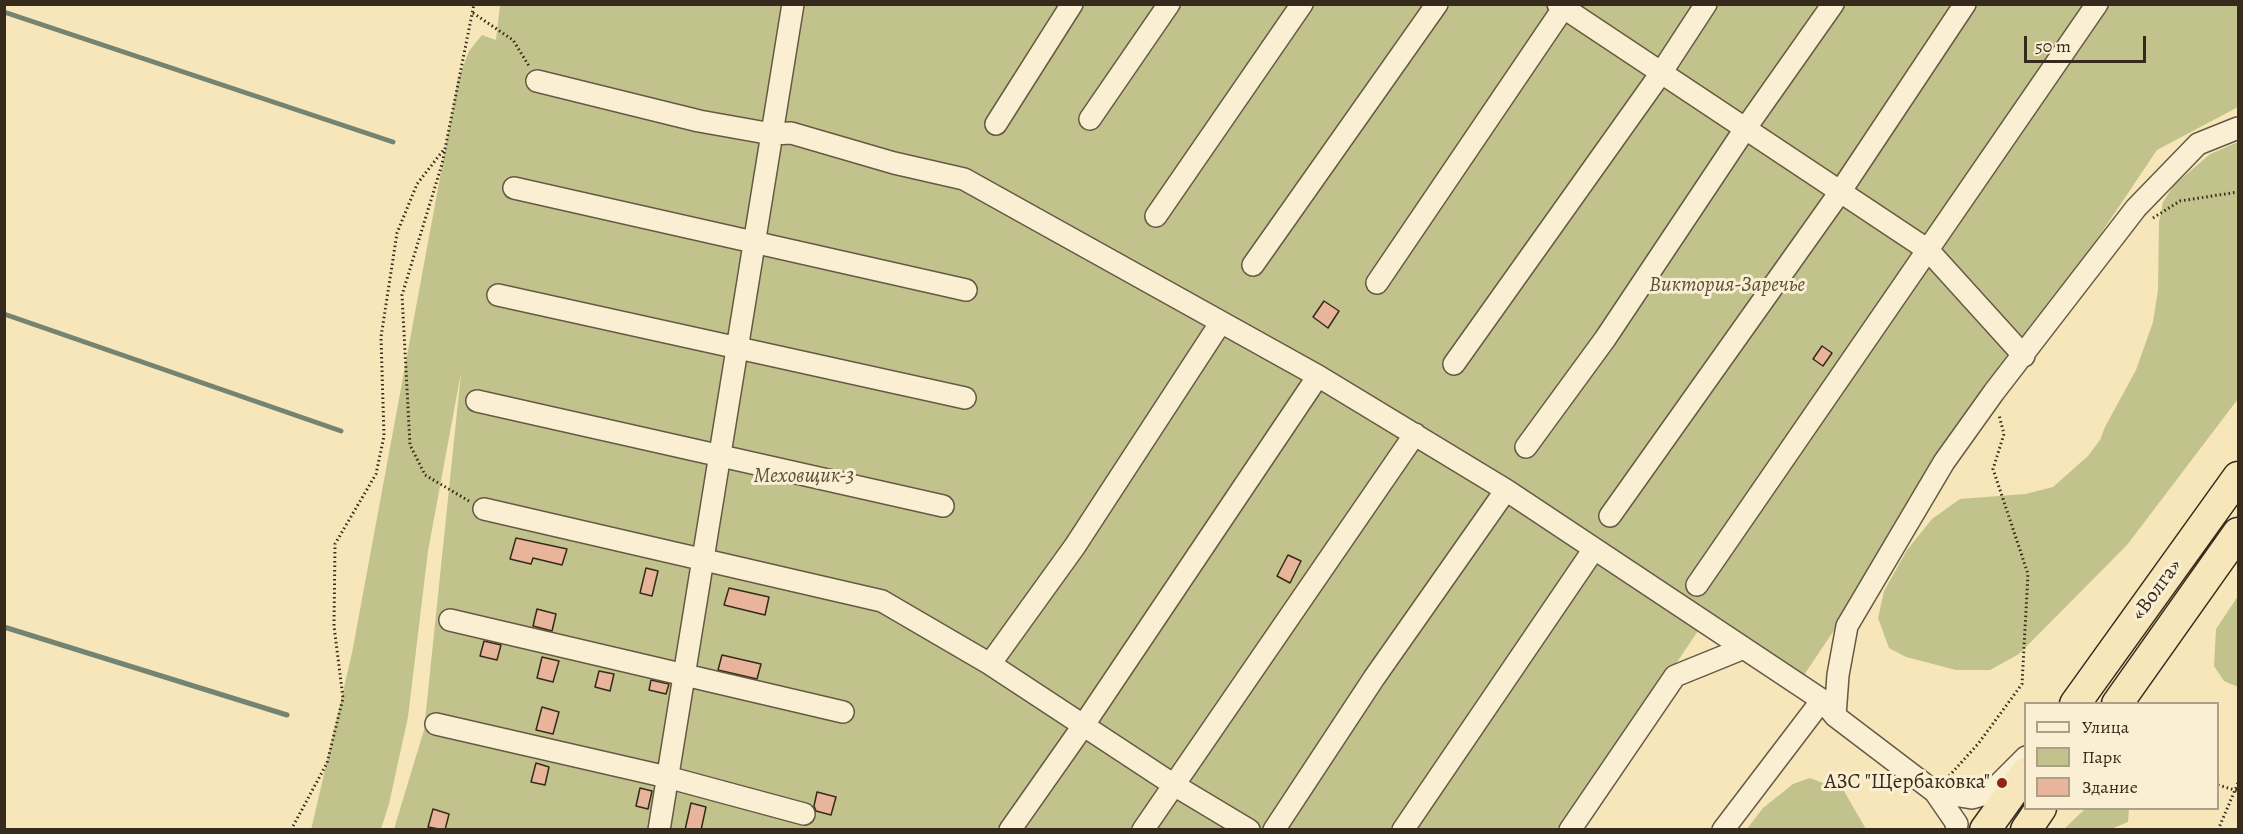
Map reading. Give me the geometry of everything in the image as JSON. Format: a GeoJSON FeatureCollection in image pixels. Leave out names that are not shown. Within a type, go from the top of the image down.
{"type":"FeatureCollection","features":[{"type":"Feature","properties":{"kind":"highway","name":"«Волга»"},"geometry":{"type":"LineString","coordinates":[[2076,702],[2238,477]]}},
{"type":"Feature","properties":{"kind":"highway","name":"«Волга»"},"geometry":{"type":"LineString","coordinates":[[2118,702],[2238,532]]}},
{"type":"Feature","properties":{"kind":"highway"},"geometry":{"type":"LineString","coordinates":[[1985,830],[2024,774]]}},
{"type":"Feature","properties":{"kind":"highway"},"geometry":{"type":"LineString","coordinates":[[2026,830],[2040,810]]}},
{"type":"Feature","properties":{"kind":"street"},"geometry":{"type":"LineString","coordinates":[[658,830],[721,457],[793,4]]}},
{"type":"Feature","properties":{"kind":"street"},"geometry":{"type":"LineString","coordinates":[[996,124],[1072,4]]}},
{"type":"Feature","properties":{"kind":"street"},"geometry":{"type":"LineString","coordinates":[[1090,119],[1169,4]]}},
{"type":"Feature","properties":{"kind":"street"},"geometry":{"type":"LineString","coordinates":[[1156,216],[1302,4]]}},
{"type":"Feature","properties":{"kind":"street"},"geometry":{"type":"LineString","coordinates":[[1253,265],[1437,4]]}},
{"type":"Feature","properties":{"kind":"street"},"geometry":{"type":"LineString","coordinates":[[1454,364],[1661,73],[1706,4]]}},
{"type":"Feature","properties":{"kind":"street"},"geometry":{"type":"LineString","coordinates":[[1526,447],[1605,339],[1745,129],[1833,4]]}},
{"type":"Feature","properties":{"kind":"street"},"geometry":{"type":"LineString","coordinates":[[1610,516],[1840,192],[1965,4]]}},
{"type":"Feature","properties":{"kind":"street"},"geometry":{"type":"LineString","coordinates":[[1697,585],[2097,4]]}},
{"type":"Feature","properties":{"kind":"street"},"geometry":{"type":"LineString","coordinates":[[1377,282],[1563,6],[1928,250],[2024,356]]}},
{"type":"Feature","properties":{"kind":"street"},"geometry":{"type":"LineString","coordinates":[[537,81],[699,121],[772,134],[791,133],[894,163],[964,179],[1318,376],[1506,490],[1744,648],[1829,708],[1935,792],[1957,824],[1956,830]]}},
{"type":"Feature","properties":{"kind":"street"},"geometry":{"type":"LineString","coordinates":[[1723,830],[1829,708],[1847,626],[1944,462],[1994,392],[2136,208],[2198,144],[2238,128]]}},
{"type":"Feature","properties":{"kind":"street"},"geometry":{"type":"LineString","coordinates":[[514,188],[966,290]]}},
{"type":"Feature","properties":{"kind":"street"},"geometry":{"type":"LineString","coordinates":[[498,294],[965,398]]}},
{"type":"Feature","properties":{"kind":"street"},"geometry":{"type":"LineString","coordinates":[[990,664],[1075,546],[1221,322]]}},
{"type":"Feature","properties":{"kind":"street"},"geometry":{"type":"LineString","coordinates":[[1010,830],[1083,726],[1318,376]]}},
{"type":"Feature","properties":{"kind":"street"},"geometry":{"type":"LineString","coordinates":[[477,400],[943,507]]}},
{"type":"Feature","properties":{"kind":"street"},"geometry":{"type":"LineString","coordinates":[[1143,830],[1415,434]]}},
{"type":"Feature","properties":{"kind":"street"},"geometry":{"type":"LineString","coordinates":[[1274,830],[1374,678],[1506,490]]}},
{"type":"Feature","properties":{"kind":"street"},"geometry":{"type":"LineString","coordinates":[[484,509],[882,601],[990,664],[1174,785],[1249,830]]}},
{"type":"Feature","properties":{"kind":"street"},"geometry":{"type":"LineString","coordinates":[[1403,830],[1594,549]]}},
{"type":"Feature","properties":{"kind":"street"},"geometry":{"type":"LineString","coordinates":[[450,620],[843,712]]}},
{"type":"Feature","properties":{"kind":"street"},"geometry":{"type":"LineString","coordinates":[[1569,830],[1676,676],[1744,648]]}},
{"type":"Feature","properties":{"kind":"street"},"geometry":{"type":"LineString","coordinates":[[436,724],[668,777],[804,814]]}},
{"type":"Feature","properties":{"kind":"street"},"geometry":{"type":"LineString","coordinates":[[1935,792],[1972,798],[1990,793],[2024,758]]}},
{"type":"Feature","properties":{"kind":"path"},"geometry":{"type":"LineString","coordinates":[[474,4],[445,148],[402,295],[410,445],[425,475],[484,509]]}},
{"type":"Feature","properties":{"kind":"path"},"geometry":{"type":"LineString","coordinates":[[473,13],[513,40],[537,81]]}},
{"type":"Feature","properties":{"kind":"path"},"geometry":{"type":"LineString","coordinates":[[291,830],[327,763],[343,698],[334,626],[335,544],[376,474],[384,436],[381,337],[398,234],[417,184],[445,148]]}},
{"type":"Feature","properties":{"kind":"path"},"geometry":{"type":"LineString","coordinates":[[2151,219],[2180,201],[2238,192]]}},
{"type":"Feature","properties":{"kind":"path"},"geometry":{"type":"LineString","coordinates":[[1935,792],[1978,744],[2022,684],[2028,574],[1993,469],[2004,434],[1994,392]]}},
{"type":"Feature","properties":{"kind":"path"},"geometry":{"type":"LineString","coordinates":[[2218,830],[2237,791],[2238,783]]}},
{"type":"Feature","properties":{"kind":"path"},"geometry":{"type":"LineString","coordinates":[[2219,786],[2237,791]]}},
{"type":"Feature","properties":{"kind":"green space"},"geometry":{"type":"Polygon","coordinates":[[[500,5],[2238,5],[2238,107],[2157,150],[1804,675],[1710,613],[1565,829],[394,829],[424,730],[461,373],[428,551],[408,717],[389,804],[381,829],[311,830],[352,653],[458,80],[469,51],[482,35],[496,40],[500,5]]]}},
{"type":"Feature","properties":{"kind":"green space"},"geometry":{"type":"Polygon","coordinates":[[[2238,142],[2238,399],[2127,545],[2019,654],[1990,670],[1956,670],[1906,657],[1889,648],[1878,618],[1884,591],[1907,550],[1932,519],[1960,499],[2025,494],[2053,487],[2088,456],[2100,440],[2136,370],[2153,322],[2158,290],[2159,222],[2163,202],[2174,185],[2210,154],[2238,142]]]}},
{"type":"Feature","properties":{"kind":"green space"},"geometry":{"type":"Polygon","coordinates":[[[2238,596],[2238,687],[2224,681],[2214,666],[2216,629],[2238,596]]]}},
{"type":"Feature","properties":{"kind":"green space"},"geometry":{"type":"Polygon","coordinates":[[[1810,778],[1844,791],[1866,829],[1747,829],[1763,808],[1793,784],[1810,778]]]}},
{"type":"Feature","properties":{"kind":"green space"},"geometry":{"type":"Polygon","coordinates":[[[2084,810],[2129,810],[2128,822],[2111,829],[2064,829],[2084,810]]]}},
{"type":"Feature","properties":{"kind":"building"},"geometry":{"type":"Polygon","coordinates":[[[1324,301],[1339,311],[1328,328],[1313,317],[1324,301]]]}},
{"type":"Feature","properties":{"kind":"building"},"geometry":{"type":"Polygon","coordinates":[[[1822,346],[1832,353],[1823,366],[1813,359],[1822,346]]]}},
{"type":"Feature","properties":{"kind":"building"},"geometry":{"type":"Polygon","coordinates":[[[516,538],[567,549],[562,565],[533,558],[531,564],[510,559],[516,538]]]}},
{"type":"Feature","properties":{"kind":"building"},"geometry":{"type":"Polygon","coordinates":[[[1288,555],[1301,561],[1290,583],[1277,576],[1288,555]]]}},
{"type":"Feature","properties":{"kind":"building"},"geometry":{"type":"Polygon","coordinates":[[[646,568],[658,571],[652,596],[640,593],[646,568]]]}},
{"type":"Feature","properties":{"kind":"building"},"geometry":{"type":"Polygon","coordinates":[[[729,588],[769,597],[765,615],[724,605],[729,588]]]}},
{"type":"Feature","properties":{"kind":"building"},"geometry":{"type":"Polygon","coordinates":[[[537,609],[556,614],[552,631],[533,626],[537,609]]]}},
{"type":"Feature","properties":{"kind":"building"},"geometry":{"type":"Polygon","coordinates":[[[484,641],[501,645],[497,660],[480,656],[484,641]]]}},
{"type":"Feature","properties":{"kind":"building"},"geometry":{"type":"Polygon","coordinates":[[[722,655],[761,664],[757,679],[718,670],[722,655]]]}},
{"type":"Feature","properties":{"kind":"building"},"geometry":{"type":"Polygon","coordinates":[[[542,657],[559,661],[553,682],[537,678],[542,657]]]}},
{"type":"Feature","properties":{"kind":"building"},"geometry":{"type":"Polygon","coordinates":[[[599,671],[614,674],[610,691],[595,687],[599,671]]]}},
{"type":"Feature","properties":{"kind":"building"},"geometry":{"type":"Polygon","coordinates":[[[651,680],[669,684],[666,694],[649,690],[651,680]]]}},
{"type":"Feature","properties":{"kind":"building"},"geometry":{"type":"Polygon","coordinates":[[[542,707],[559,712],[553,734],[536,730],[542,707]]]}},
{"type":"Feature","properties":{"kind":"building"},"geometry":{"type":"Polygon","coordinates":[[[536,763],[549,767],[545,785],[531,782],[536,763]]]}},
{"type":"Feature","properties":{"kind":"building"},"geometry":{"type":"Polygon","coordinates":[[[640,788],[652,791],[648,809],[636,806],[640,788]]]}},
{"type":"Feature","properties":{"kind":"building"},"geometry":{"type":"Polygon","coordinates":[[[817,792],[836,797],[831,815],[816,811],[814,806],[817,792]]]}},
{"type":"Feature","properties":{"kind":"building"},"geometry":{"type":"Polygon","coordinates":[[[691,803],[706,807],[701,830],[685,830],[691,803]]]}},
{"type":"Feature","properties":{"kind":"building"},"geometry":{"type":"Polygon","coordinates":[[[433,809],[449,814],[445,830],[428,827],[433,809]]]}},
{"type":"Feature","properties":{"kind":"waterway"},"geometry":{"type":"LineString","coordinates":[[4,12],[393,142]]}},
{"type":"Feature","properties":{"kind":"waterway"},"geometry":{"type":"LineString","coordinates":[[4,314],[341,431]]}},
{"type":"Feature","properties":{"kind":"waterway"},"geometry":{"type":"LineString","coordinates":[[4,627],[287,715]]}},
{"type":"Feature","properties":{"kind":"place","name":"АЗС \"Щербаковка\""},"geometry":{"type":"Point","coordinates":[2002,783]}},
{"type":"Feature","properties":{"kind":"park label","name":"Виктория-Заречье"},"geometry":{"type":"Point","coordinates":[1727,286]}},
{"type":"Feature","properties":{"kind":"park label","name":"Меховщик-3"},"geometry":{"type":"Point","coordinates":[804,477]}}]}
